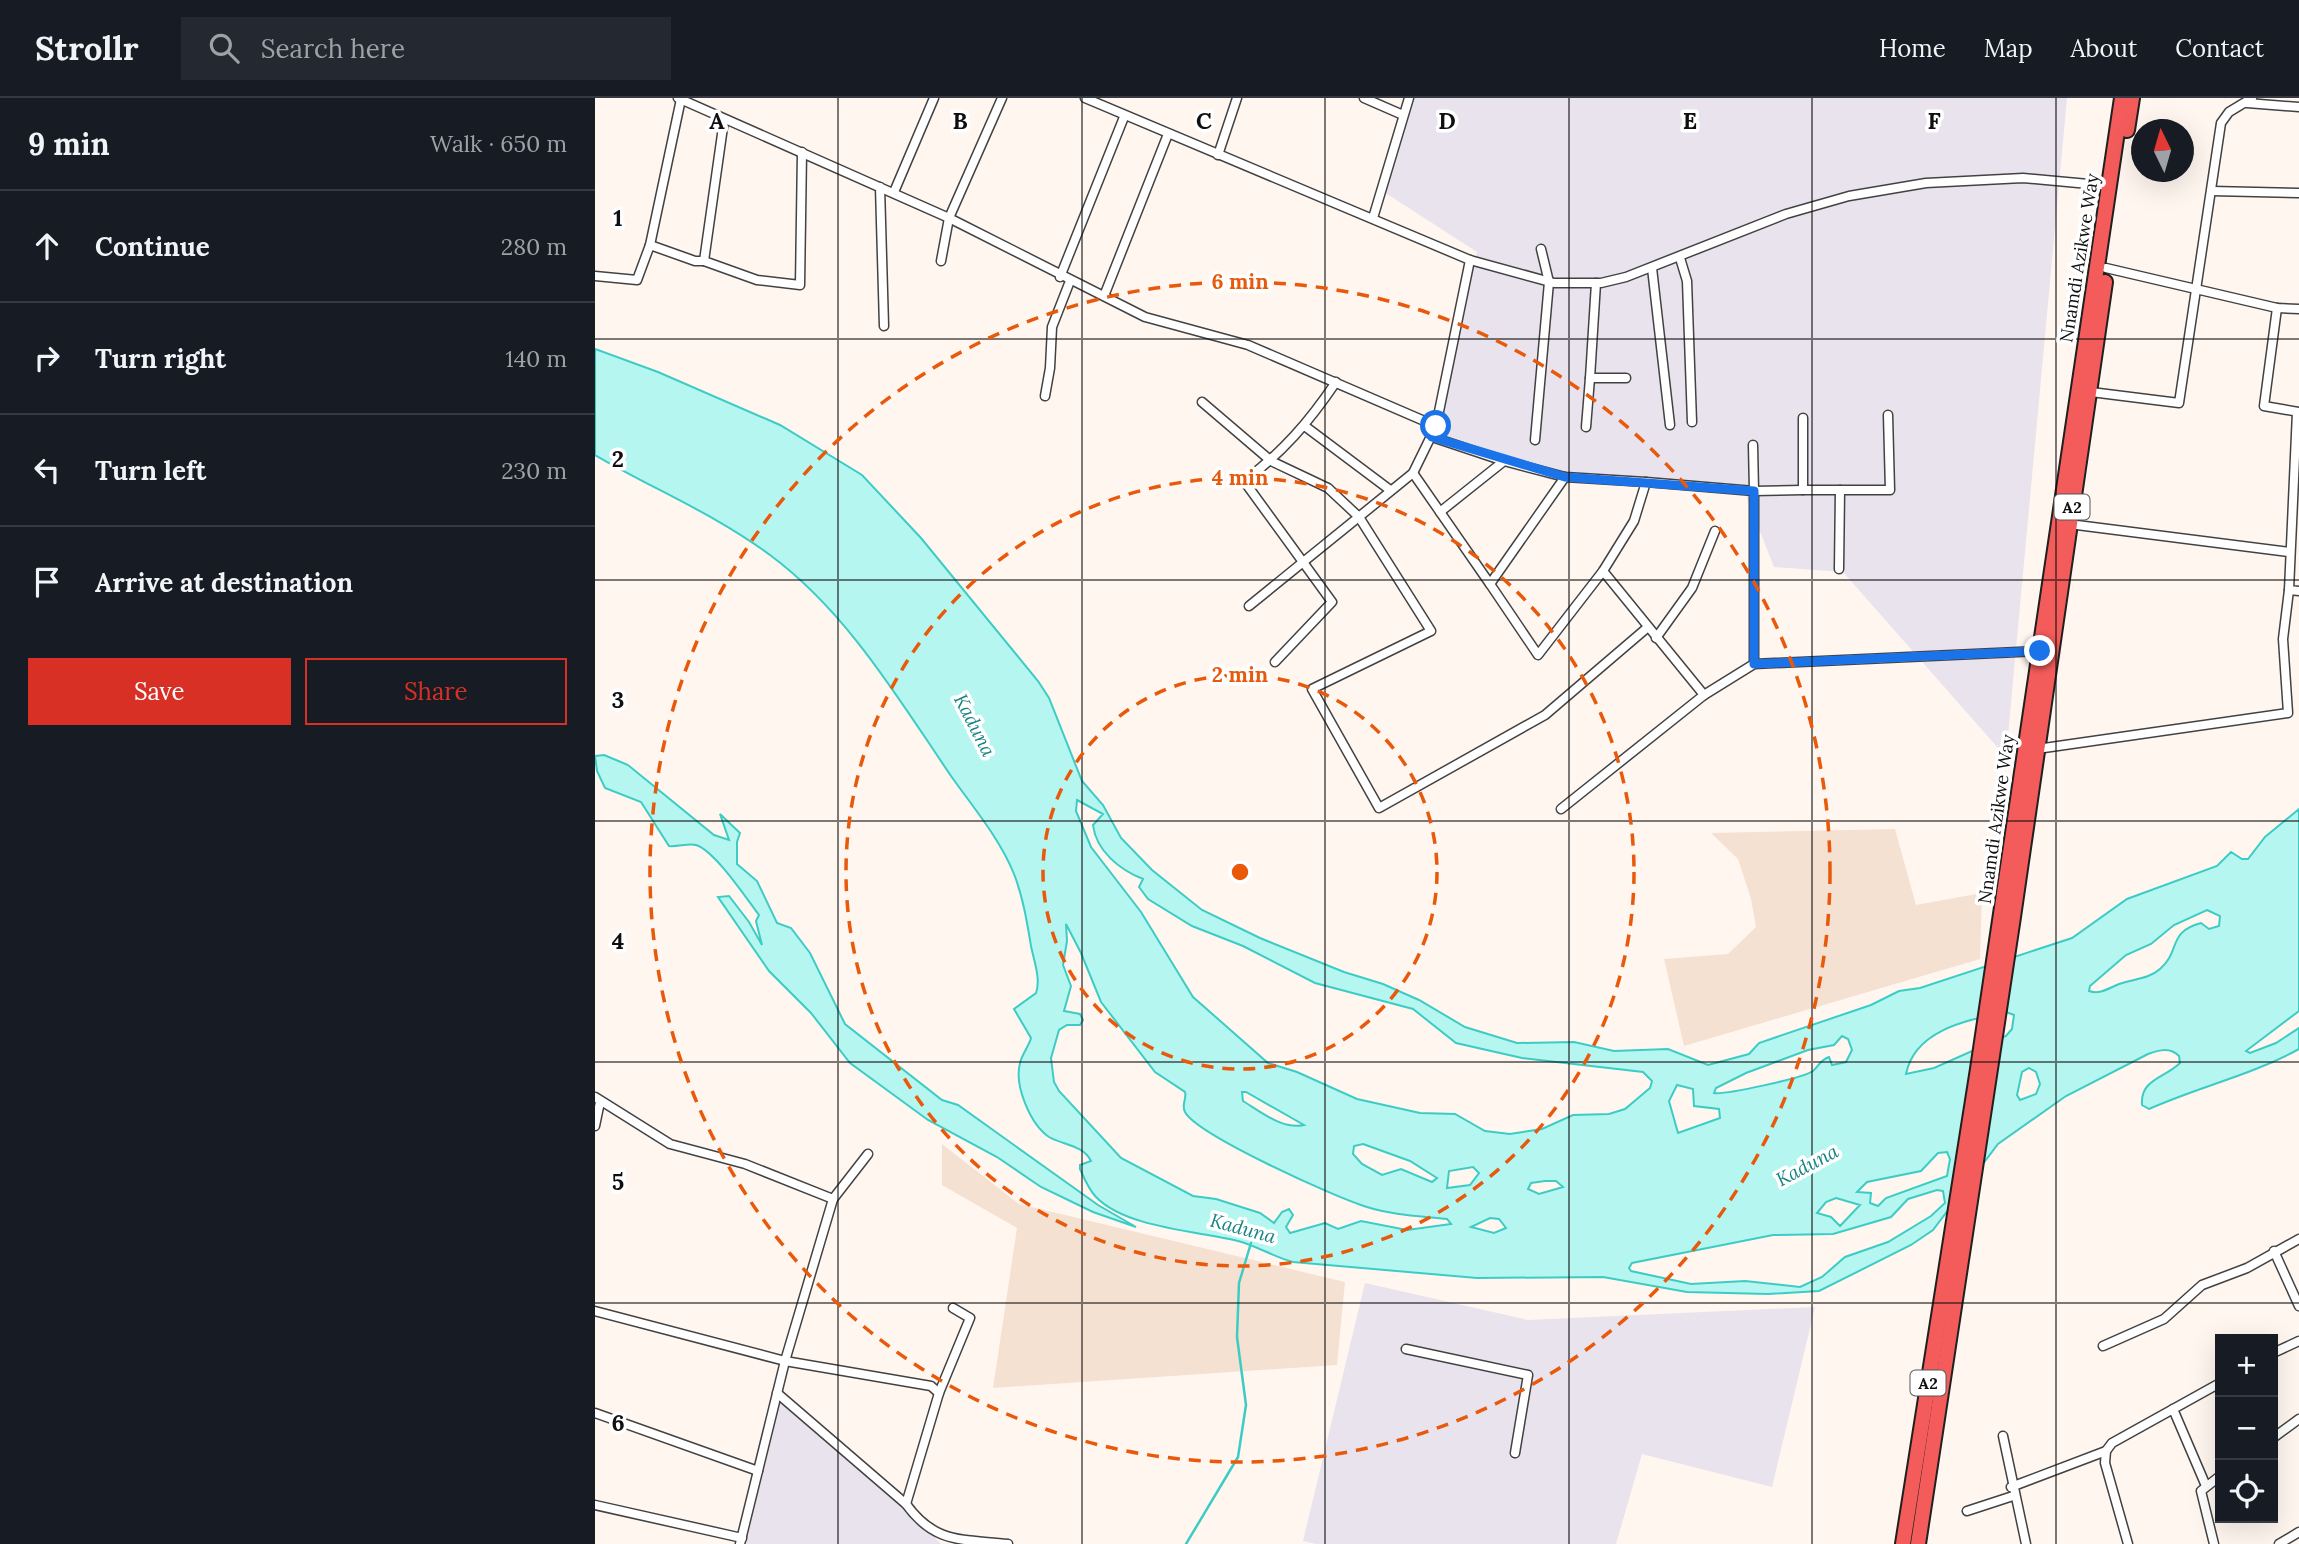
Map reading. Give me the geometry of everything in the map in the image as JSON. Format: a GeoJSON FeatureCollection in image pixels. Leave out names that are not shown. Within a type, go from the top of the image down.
{"type":"FeatureCollection","features":[{"type":"Feature","properties":{"kind":"highway","name":"Nnamdi Azikwe Way"},"geometry":{"type":"LineString","coordinates":[[1918,1544],[1961,1222],[2007,917],[2040,651],[2122,98]]}},
{"type":"Feature","properties":{"kind":"highway","name":"Nnamdi Azikwe Way"},"geometry":{"type":"LineString","coordinates":[[2007,917],[2038,749],[2132,98]]}},
{"type":"Feature","properties":{"kind":"highway","name":"Nnamdi Azikwe Way"},"geometry":{"type":"LineString","coordinates":[[1903,1544],[1961,1222]]}},
{"type":"Feature","properties":{"kind":"street"},"geometry":{"type":"LineString","coordinates":[[894,192],[934,98]]}},
{"type":"Feature","properties":{"kind":"street"},"geometry":{"type":"LineString","coordinates":[[941,261],[949,218],[1002,98]]}},
{"type":"Feature","properties":{"kind":"street"},"geometry":{"type":"LineString","coordinates":[[1085,98],[1124,117],[1470,260],[1549,282],[1596,283],[1652,268],[1786,214],[1849,196],[1926,183],[2023,178],[2110,186]]}},
{"type":"Feature","properties":{"kind":"street"},"geometry":{"type":"LineString","coordinates":[[1218,155],[1237,98]]}},
{"type":"Feature","properties":{"kind":"street"},"geometry":{"type":"LineString","coordinates":[[1364,98],[1403,115]]}},
{"type":"Feature","properties":{"kind":"street"},"geometry":{"type":"LineString","coordinates":[[1373,218],[1409,98]]}},
{"type":"Feature","properties":{"kind":"street"},"geometry":{"type":"LineString","coordinates":[[595,276],[637,280],[650,245],[680,99],[894,192],[1070,282],[1145,317],[1248,345],[1436,426]]}},
{"type":"Feature","properties":{"kind":"street"},"geometry":{"type":"LineString","coordinates":[[2091,392],[2179,403],[2221,123],[2229,112],[2250,100],[2299,107]]}},
{"type":"Feature","properties":{"kind":"street"},"geometry":{"type":"LineString","coordinates":[[1060,276],[1124,117]]}},
{"type":"Feature","properties":{"kind":"street"},"geometry":{"type":"LineString","coordinates":[[704,261],[724,120]]}},
{"type":"Feature","properties":{"kind":"street"},"geometry":{"type":"LineString","coordinates":[[1104,296],[1168,134]]}},
{"type":"Feature","properties":{"kind":"street"},"geometry":{"type":"LineString","coordinates":[[650,245],[757,280],[800,285],[802,152]]}},
{"type":"Feature","properties":{"kind":"street"},"geometry":{"type":"LineString","coordinates":[[880,187],[884,326]]}},
{"type":"Feature","properties":{"kind":"street"},"geometry":{"type":"LineString","coordinates":[[2212,191],[2299,193]]}},
{"type":"Feature","properties":{"kind":"street"},"geometry":{"type":"LineString","coordinates":[[1535,440],[1549,282],[1541,249]]}},
{"type":"Feature","properties":{"kind":"street"},"geometry":{"type":"LineString","coordinates":[[1680,258],[1687,281],[1692,422]]}},
{"type":"Feature","properties":{"kind":"street"},"geometry":{"type":"LineString","coordinates":[[1249,606],[1413,473],[1436,426],[1470,260]]}},
{"type":"Feature","properties":{"kind":"street"},"geometry":{"type":"LineString","coordinates":[[1652,268],[1670,425]]}},
{"type":"Feature","properties":{"kind":"street"},"geometry":{"type":"LineString","coordinates":[[2106,268],[2277,308],[2299,309]]}},
{"type":"Feature","properties":{"kind":"street"},"geometry":{"type":"LineString","coordinates":[[1045,396],[1050,368],[1052,327],[1070,282]]}},
{"type":"Feature","properties":{"kind":"street"},"geometry":{"type":"LineString","coordinates":[[1586,427],[1596,283]]}},
{"type":"Feature","properties":{"kind":"street"},"geometry":{"type":"LineString","coordinates":[[2038,749],[2288,713],[2283,639],[2294,591],[2289,552],[2296,502],[2298,412],[2264,406],[2277,308]]}},
{"type":"Feature","properties":{"kind":"street"},"geometry":{"type":"LineString","coordinates":[[1590,378],[1626,378]]}},
{"type":"Feature","properties":{"kind":"street"},"geometry":{"type":"LineString","coordinates":[[1275,662],[1332,602],[1244,481],[1271,461],[1306,426],[1336,382]]}},
{"type":"Feature","properties":{"kind":"street"},"geometry":{"type":"LineString","coordinates":[[1202,402],[1271,461],[1328,488],[1359,517],[1431,631],[1312,689],[1378,808],[1545,715],[1648,627]]}},
{"type":"Feature","properties":{"kind":"street"},"geometry":{"type":"LineString","coordinates":[[1432,437],[1504,461],[1565,477],[1754,491],[1890,490],[1888,415]]}},
{"type":"Feature","properties":{"kind":"street"},"geometry":{"type":"LineString","coordinates":[[1803,418],[1803,490]]}},
{"type":"Feature","properties":{"kind":"street"},"geometry":{"type":"LineString","coordinates":[[1306,426],[1390,490]]}},
{"type":"Feature","properties":{"kind":"street"},"geometry":{"type":"LineString","coordinates":[[1753,445],[1754,664]]}},
{"type":"Feature","properties":{"kind":"street"},"geometry":{"type":"LineString","coordinates":[[1440,512],[1504,461]]}},
{"type":"Feature","properties":{"kind":"street"},"geometry":{"type":"LineString","coordinates":[[1413,473],[1538,656],[1603,571],[1634,521],[1646,482]]}},
{"type":"Feature","properties":{"kind":"street"},"geometry":{"type":"LineString","coordinates":[[1490,584],[1565,477]]}},
{"type":"Feature","properties":{"kind":"street"},"geometry":{"type":"LineString","coordinates":[[1839,569],[1840,490]]}},
{"type":"Feature","properties":{"kind":"street"},"geometry":{"type":"LineString","coordinates":[[2069,524],[2289,552]]}},
{"type":"Feature","properties":{"kind":"street"},"geometry":{"type":"LineString","coordinates":[[1656,638],[1692,588],[1715,531]]}},
{"type":"Feature","properties":{"kind":"street"},"geometry":{"type":"LineString","coordinates":[[1603,571],[1704,695]]}},
{"type":"Feature","properties":{"kind":"street"},"geometry":{"type":"LineString","coordinates":[[1561,809],[1704,695],[1754,664],[2040,651]]}},
{"type":"Feature","properties":{"kind":"street"},"geometry":{"type":"LineString","coordinates":[[595,1126],[597,1099],[670,1144],[745,1164],[833,1199]]}},
{"type":"Feature","properties":{"kind":"street"},"geometry":{"type":"LineString","coordinates":[[595,1505],[741,1541],[785,1362],[833,1199],[868,1154]]}},
{"type":"Feature","properties":{"kind":"street"},"geometry":{"type":"LineString","coordinates":[[2103,1346],[2164,1319],[2202,1285],[2247,1268],[2299,1239]]}},
{"type":"Feature","properties":{"kind":"street"},"geometry":{"type":"LineString","coordinates":[[2274,1251],[2299,1306]]}},
{"type":"Feature","properties":{"kind":"street"},"geometry":{"type":"LineString","coordinates":[[906,1504],[939,1393],[970,1318],[953,1308]]}},
{"type":"Feature","properties":{"kind":"street"},"geometry":{"type":"LineString","coordinates":[[595,1311],[785,1362],[931,1386],[939,1393]]}},
{"type":"Feature","properties":{"kind":"street"},"geometry":{"type":"LineString","coordinates":[[2278,1351],[2299,1341]]}},
{"type":"Feature","properties":{"kind":"street"},"geometry":{"type":"LineString","coordinates":[[1406,1349],[1528,1375],[1515,1454]]}},
{"type":"Feature","properties":{"kind":"street"},"geometry":{"type":"LineString","coordinates":[[1967,1511],[2106,1451],[2112,1443],[2215,1386]]}},
{"type":"Feature","properties":{"kind":"street"},"geometry":{"type":"LineString","coordinates":[[777,1393],[906,1504],[920,1524],[940,1536],[1008,1544]]}},
{"type":"Feature","properties":{"kind":"street"},"geometry":{"type":"LineString","coordinates":[[2173,1409],[2206,1486]]}},
{"type":"Feature","properties":{"kind":"street"},"geometry":{"type":"LineString","coordinates":[[595,1413],[758,1471]]}},
{"type":"Feature","properties":{"kind":"street"},"geometry":{"type":"LineString","coordinates":[[2278,1434],[2299,1419]]}},
{"type":"Feature","properties":{"kind":"street"},"geometry":{"type":"LineString","coordinates":[[2003,1436],[2026,1544]]}},
{"type":"Feature","properties":{"kind":"street"},"geometry":{"type":"LineString","coordinates":[[2106,1451],[2105,1463],[2128,1544]]}},
{"type":"Feature","properties":{"kind":"street"},"geometry":{"type":"LineString","coordinates":[[2214,1544],[2201,1491],[2215,1480]]}},
{"type":"Feature","properties":{"kind":"street"},"geometry":{"type":"LineString","coordinates":[[2279,1544],[2299,1532]]}},
{"type":"Feature","properties":{"kind":"shaded area"},"geometry":{"type":"Polygon","coordinates":[[[1414,98],[2067,98],[2006,757],[1843,572],[1774,567],[1746,496],[1581,479],[1551,480],[1462,449],[1432,433],[1477,252],[1384,192],[1414,98]]]}},
{"type":"Feature","properties":{"kind":"shaded area"},"geometry":{"type":"Polygon","coordinates":[[[1895,829],[1916,905],[1982,893],[1980,959],[1684,1046],[1664,959],[1728,954],[1756,927],[1751,899],[1738,859],[1711,833],[1895,829]]]}},
{"type":"Feature","properties":{"kind":"shaded area"},"geometry":{"type":"Polygon","coordinates":[[[942,1144],[1019,1204],[1345,1282],[1337,1365],[993,1388],[1017,1228],[942,1185],[942,1144]]]}},
{"type":"Feature","properties":{"kind":"shaded area"},"geometry":{"type":"Polygon","coordinates":[[[1365,1283],[1528,1320],[1815,1307],[1772,1487],[1642,1454],[1616,1544],[1316,1544],[1303,1541],[1365,1283]]]}},
{"type":"Feature","properties":{"kind":"shaded area"},"geometry":{"type":"Polygon","coordinates":[[[782,1395],[854,1454],[941,1544],[746,1544],[782,1395]]]}},
{"type":"Feature","properties":{"kind":"water","name":"Kaduna"},"geometry":{"type":"Polygon","coordinates":[[[595,349],[658,372],[780,425],[862,475],[921,538],[1038,681],[1049,698],[1082,781],[1103,805],[1121,838],[1152,870],[1202,910],[1260,938],[1419,1000],[1465,1027],[1517,1043],[1574,1042],[1614,1051],[1668,1049],[1708,1065],[1749,1054],[1759,1043],[1871,1005],[1899,991],[1920,988],[2072,938],[2127,899],[2217,866],[2231,852],[2242,859],[2248,859],[2265,837],[2299,809],[2299,1011],[2246,1051],[2250,1053],[2276,1043],[2299,1028],[2299,1049],[2263,1066],[2149,1109],[2142,1105],[2142,1096],[2149,1084],[2180,1063],[2179,1056],[2172,1051],[2148,1054],[2066,1096],[1998,1144],[1933,1230],[1911,1245],[1819,1291],[1768,1294],[1687,1292],[1603,1277],[1477,1278],[1293,1262],[1238,1241],[1163,1227],[1125,1216],[1109,1207],[1091,1191],[1080,1169],[1080,1165],[1091,1161],[1087,1156],[1078,1148],[1049,1137],[1036,1123],[1025,1103],[1019,1072],[1021,1060],[1031,1038],[1014,1009],[1036,993],[1038,982],[1017,883],[994,836],[891,687],[847,629],[798,578],[770,555],[706,514],[595,455],[595,349]],[[1077,800],[1076,811],[1091,847],[1141,912],[1193,997],[1268,1063],[1297,1072],[1357,1099],[1420,1113],[1455,1114],[1485,1131],[1510,1134],[1542,1129],[1573,1115],[1609,1114],[1625,1109],[1650,1088],[1652,1081],[1643,1072],[1522,1058],[1456,1043],[1413,1009],[1315,983],[1243,946],[1192,926],[1148,899],[1139,887],[1143,879],[1118,865],[1104,851],[1093,825],[1103,814],[1077,800]],[[2207,910],[2174,925],[2151,944],[2126,955],[2090,986],[2089,991],[2101,992],[2156,972],[2166,962],[2183,931],[2201,923],[2209,929],[2219,926],[2220,916],[2207,910]],[[1066,924],[1067,941],[1063,965],[1071,986],[1064,1011],[1080,1014],[1083,1020],[1080,1025],[1067,1025],[1059,1030],[1051,1058],[1054,1082],[1059,1091],[1121,1158],[1193,1196],[1216,1199],[1260,1213],[1274,1223],[1282,1212],[1289,1209],[1293,1215],[1286,1227],[1290,1233],[1325,1223],[1338,1229],[1361,1221],[1407,1230],[1451,1224],[1447,1219],[1386,1212],[1351,1201],[1269,1165],[1195,1122],[1184,1109],[1185,1092],[1155,1072],[1101,1002],[1066,924]],[[2006,1012],[1945,1029],[1920,1046],[1911,1059],[1906,1074],[1934,1068],[2006,1036],[2012,1029],[2014,1015],[2006,1012]],[[1842,1036],[1834,1045],[1808,1050],[1746,1073],[1716,1088],[1714,1093],[1748,1089],[1795,1078],[1813,1071],[1829,1057],[1832,1065],[1846,1062],[1852,1050],[1848,1039],[1842,1036]],[[2029,1068],[2022,1072],[2017,1095],[2020,1100],[2036,1094],[2040,1084],[2036,1072],[2029,1068]],[[1677,1085],[1669,1101],[1678,1133],[1720,1118],[1719,1109],[1694,1106],[1693,1089],[1677,1085]],[[1242,1092],[1243,1101],[1272,1119],[1288,1125],[1304,1125],[1242,1092]],[[1363,1144],[1354,1146],[1353,1154],[1362,1164],[1382,1175],[1401,1169],[1432,1182],[1437,1178],[1410,1161],[1363,1144]],[[1947,1152],[1938,1153],[1921,1171],[1867,1182],[1857,1192],[1871,1193],[1870,1203],[1878,1206],[1886,1198],[1947,1176],[1950,1159],[1947,1152]],[[1473,1167],[1449,1171],[1447,1188],[1470,1185],[1479,1173],[1473,1167]],[[1556,1181],[1531,1183],[1528,1189],[1539,1194],[1563,1187],[1556,1181]],[[1937,1190],[1908,1199],[1891,1217],[1833,1234],[1773,1235],[1632,1263],[1629,1268],[1631,1271],[1691,1284],[1745,1281],[1800,1287],[1822,1277],[1845,1257],[1888,1242],[1931,1216],[1945,1203],[1943,1191],[1937,1190]],[[1836,1198],[1826,1202],[1817,1213],[1831,1217],[1840,1226],[1860,1205],[1836,1198]],[[1490,1218],[1471,1227],[1494,1233],[1506,1228],[1499,1219],[1490,1218]]]}},
{"type":"Feature","properties":{"kind":"water"},"geometry":{"type":"Polygon","coordinates":[[[604,755],[628,765],[714,835],[729,840],[720,814],[740,833],[737,842],[737,864],[757,881],[777,923],[791,928],[810,953],[845,1024],[942,1100],[958,1105],[1098,1205],[1136,1227],[1093,1212],[1041,1187],[997,1157],[928,1120],[850,1063],[811,1013],[769,971],[718,897],[729,896],[762,945],[756,921],[759,915],[730,876],[712,856],[696,845],[669,846],[641,802],[605,788],[597,771],[595,756],[604,755]]]}},
{"type":"Feature","properties":{"kind":"waterway","name":"Kaduna"},"geometry":{"type":"LineString","coordinates":[[1186,1544],[1238,1457],[1246,1405],[1237,1337],[1239,1283],[1251,1243]]}},
{"type":"Feature","properties":{"kind":"route"},"geometry":{"type":"LineString","coordinates":[[1436,426],[1432,437],[1504,461],[1565,477],[1754,491],[1754,664],[2040,651]]}}]}
